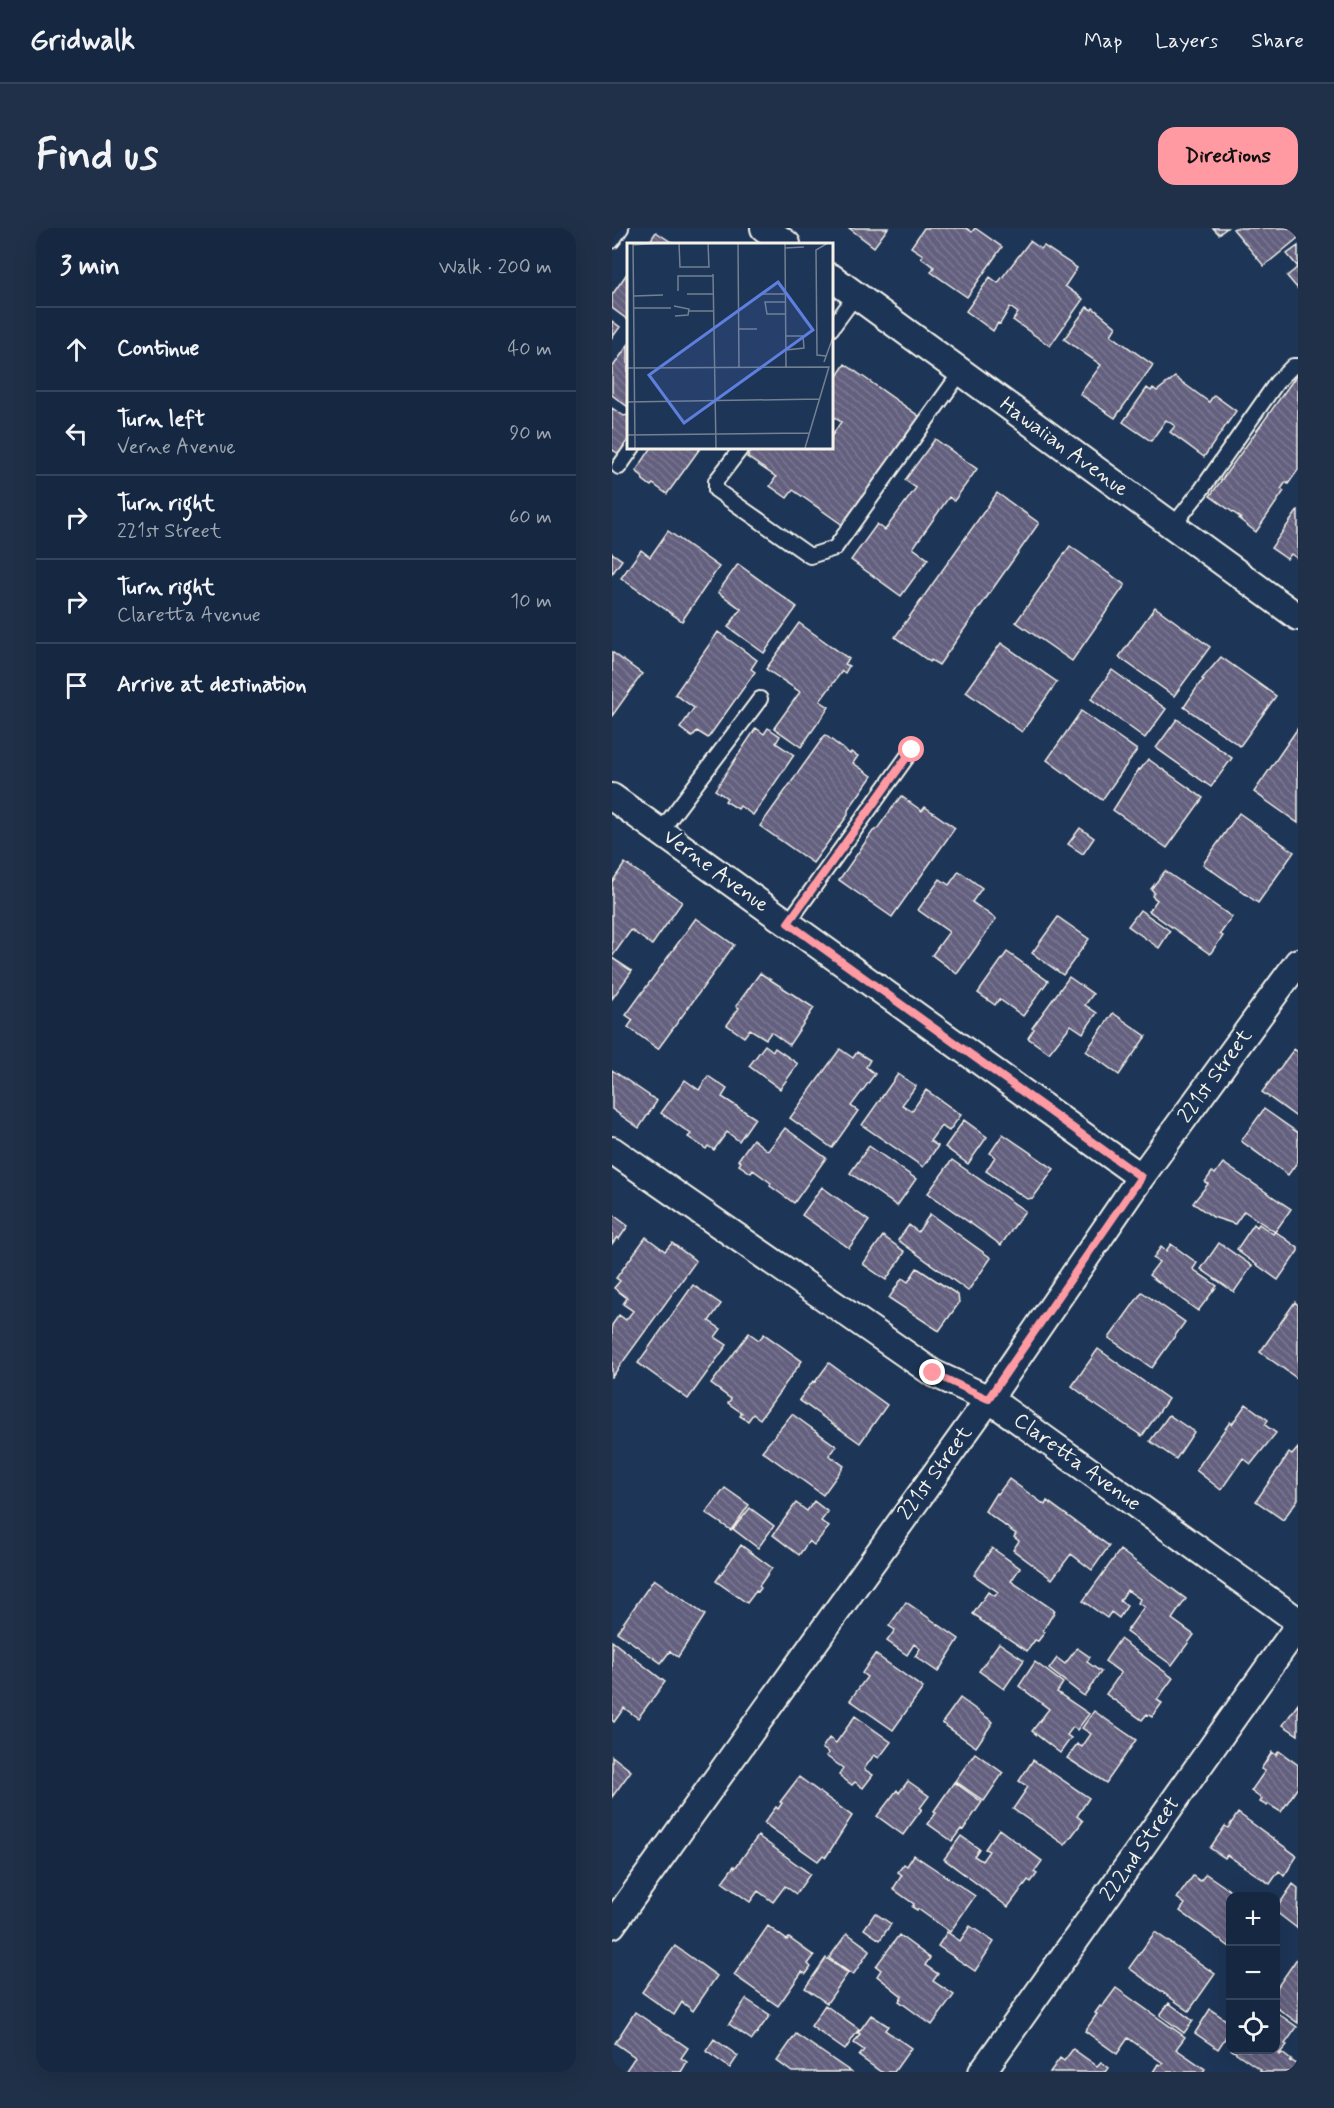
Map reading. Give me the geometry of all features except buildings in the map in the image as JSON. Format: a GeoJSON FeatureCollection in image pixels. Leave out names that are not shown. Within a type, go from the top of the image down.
{"type":"FeatureCollection","features":[{"type":"Feature","properties":{"kind":"street","name":"Hawaiian Avenue"},"geometry":{"type":"LineString","coordinates":[[832,278],[1298,617]]}},
{"type":"Feature","properties":{"kind":"street","name":"Verne Avenue"},"geometry":{"type":"LineString","coordinates":[[612,797],[1141,1177]]}},
{"type":"Feature","properties":{"kind":"street","name":"221st Street"},"geometry":{"type":"LineString","coordinates":[[612,1925],[988,1399],[1141,1177],[1298,962]]}},
{"type":"Feature","properties":{"kind":"street","name":"Claretta Avenue"},"geometry":{"type":"LineString","coordinates":[[612,1150],[933,1373],[988,1399],[1298,1621]]}},
{"type":"Feature","properties":{"kind":"street","name":"222nd Street"},"geometry":{"type":"LineString","coordinates":[[982,2072],[1298,1626]]}},
{"type":"Feature","properties":{"kind":"lane"},"geometry":{"type":"LineString","coordinates":[[612,241],[621,228]]}},
{"type":"Feature","properties":{"kind":"lane"},"geometry":{"type":"LineString","coordinates":[[832,328],[856,295]]}},
{"type":"Feature","properties":{"kind":"lane"},"geometry":{"type":"LineString","coordinates":[[1173,526],[1202,489],[1277,382],[1293,366],[1298,366]]}},
{"type":"Feature","properties":{"kind":"lane"},"geometry":{"type":"LineString","coordinates":[[741,448],[716,482],[716,490],[810,556],[819,555],[835,548],[961,372]]}},
{"type":"Feature","properties":{"kind":"lane"},"geometry":{"type":"LineString","coordinates":[[619,467],[632,448]]}},
{"type":"Feature","properties":{"kind":"lane"},"geometry":{"type":"LineString","coordinates":[[660,832],[760,699]]}},
{"type":"Feature","properties":{"kind":"lane"},"geometry":{"type":"LineString","coordinates":[[788,923],[912,750]]}},
{"type":"Feature","properties":{"kind":"route"},"geometry":{"type":"LineString","coordinates":[[912,750],[788,923],[1141,1177],[988,1399],[933,1373]]}}]}
